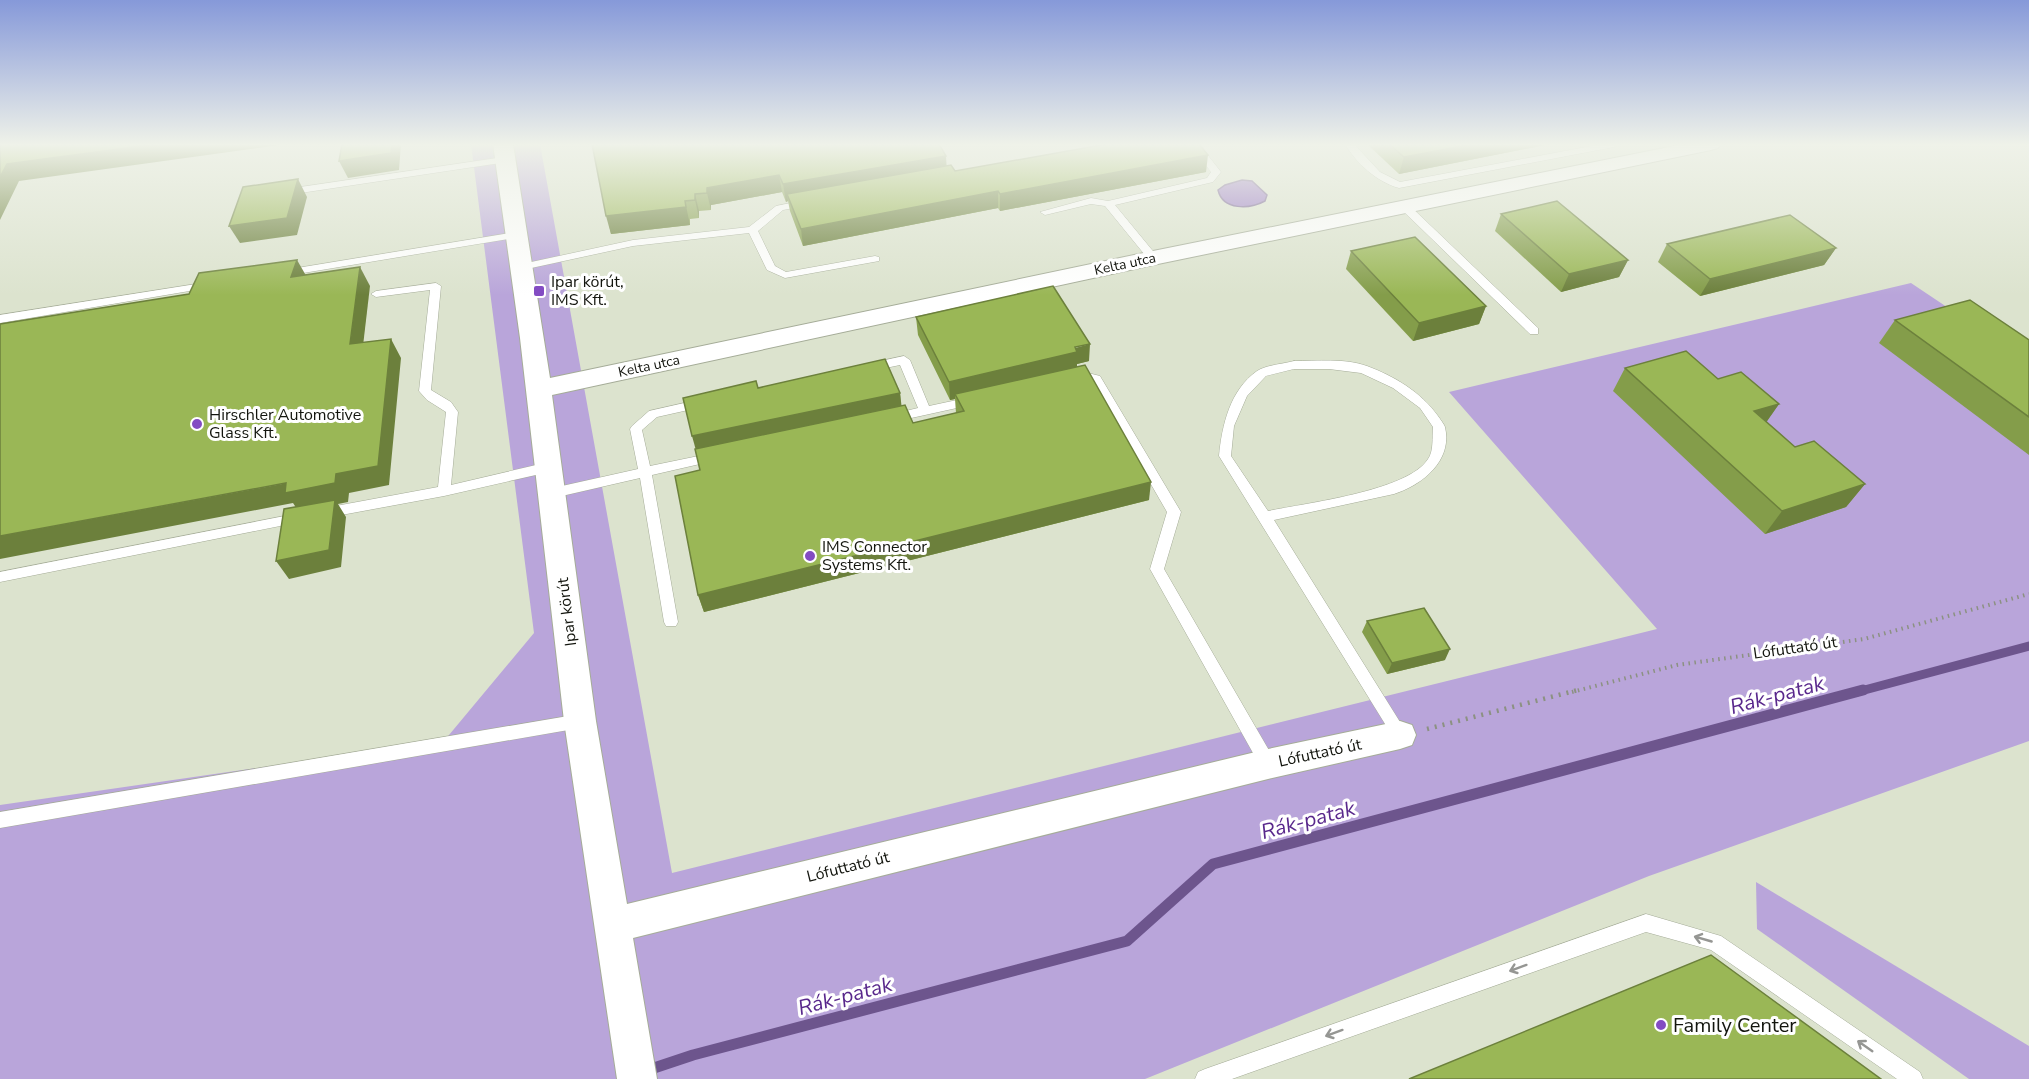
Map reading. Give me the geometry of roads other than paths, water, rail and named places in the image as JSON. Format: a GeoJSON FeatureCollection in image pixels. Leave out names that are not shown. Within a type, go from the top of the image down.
{"type":"FeatureCollection","features":[{"type":"Feature","properties":{"kind":"street","name":"Ipar körút"},"geometry":{"type":"LineString","coordinates":[[510,194],[539,389],[580,721],[632,1035],[637,1079]]}},
{"type":"Feature","properties":{"kind":"street","name":"Kelta utca"},"geometry":{"type":"LineString","coordinates":[[539,389],[1462,194]]}},
{"type":"Feature","properties":{"kind":"street","name":"Lófuttató út"},"geometry":{"type":"LineString","coordinates":[[614,926],[1268,764],[1400,735]]}},
{"type":"Feature","properties":{"kind":"lane"},"geometry":{"type":"LineString","coordinates":[[1045,212],[1091,201],[1108,204],[1149,194]]}},
{"type":"Feature","properties":{"kind":"lane"},"geometry":{"type":"LineString","coordinates":[[522,267],[633,243],[752,230],[780,208],[815,201]]}},
{"type":"Feature","properties":{"kind":"lane"},"geometry":{"type":"LineString","coordinates":[[1108,204],[1153,258]]}},
{"type":"Feature","properties":{"kind":"lane"},"geometry":{"type":"LineString","coordinates":[[1404,206],[1534,331]]}},
{"type":"Feature","properties":{"kind":"lane"},"geometry":{"type":"LineString","coordinates":[[752,230],[771,268],[785,275],[875,259]]}},
{"type":"Feature","properties":{"kind":"lane"},"geometry":{"type":"LineString","coordinates":[[269,275],[516,235]]}},
{"type":"Feature","properties":{"kind":"lane"},"geometry":{"type":"LineString","coordinates":[[0,319],[222,283]]}},
{"type":"Feature","properties":{"kind":"lane"},"geometry":{"type":"LineString","coordinates":[[376,294],[435,286],[425,391],[428,396],[445,404],[452,412],[444,491]]}},
{"type":"Feature","properties":{"kind":"lane"},"geometry":{"type":"LineString","coordinates":[[858,370],[904,360],[926,411]]}},
{"type":"Feature","properties":{"kind":"lane"},"geometry":{"type":"LineString","coordinates":[[1265,517],[1404,485],[1425,470],[1436,457],[1439,428],[1424,405],[1398,385],[1363,369],[1329,365],[1294,365],[1262,373],[1242,394],[1228,426],[1225,456],[1400,735]]}},
{"type":"Feature","properties":{"kind":"lane"},"geometry":{"type":"LineString","coordinates":[[1058,380],[1080,375],[1096,379],[1174,512],[1156,569],[1268,764]]}},
{"type":"Feature","properties":{"kind":"lane"},"geometry":{"type":"LineString","coordinates":[[879,422],[981,398]]}},
{"type":"Feature","properties":{"kind":"lane"},"geometry":{"type":"LineString","coordinates":[[671,622],[636,429],[653,414],[710,402]]}},
{"type":"Feature","properties":{"kind":"lane"},"geometry":{"type":"LineString","coordinates":[[0,577],[444,491],[645,472],[727,454]]}},
{"type":"Feature","properties":{"kind":"lane"},"geometry":{"type":"LineString","coordinates":[[0,820],[580,721]]}},
{"type":"Feature","properties":{"kind":"lane"},"geometry":{"type":"LineString","coordinates":[[1205,1079],[1646,923],[1714,942],[1913,1079]]}},
{"type":"Feature","properties":{"kind":"waterway","name":"Rák-patak"},"geometry":{"type":"LineString","coordinates":[[1857,692],[2029,646]]}},
{"type":"Feature","properties":{"kind":"waterway","name":"Rák-patak"},"geometry":{"type":"LineString","coordinates":[[645,1071],[693,1055],[1127,941],[1213,864],[1863,690]]}},
{"type":"Feature","properties":{"kind":"place","name":"Ipar körút, IMS Kft."},"geometry":{"type":"Point","coordinates":[539,291]}},
{"type":"Feature","properties":{"kind":"place","name":"Hirschler Automotive Glass Kft."},"geometry":{"type":"Point","coordinates":[197,424]}},
{"type":"Feature","properties":{"kind":"place","name":"IMS Connector Systems Kft."},"geometry":{"type":"Point","coordinates":[810,556]}},
{"type":"Feature","properties":{"kind":"place","name":"Family Center"},"geometry":{"type":"Point","coordinates":[1661,1025]}}]}
